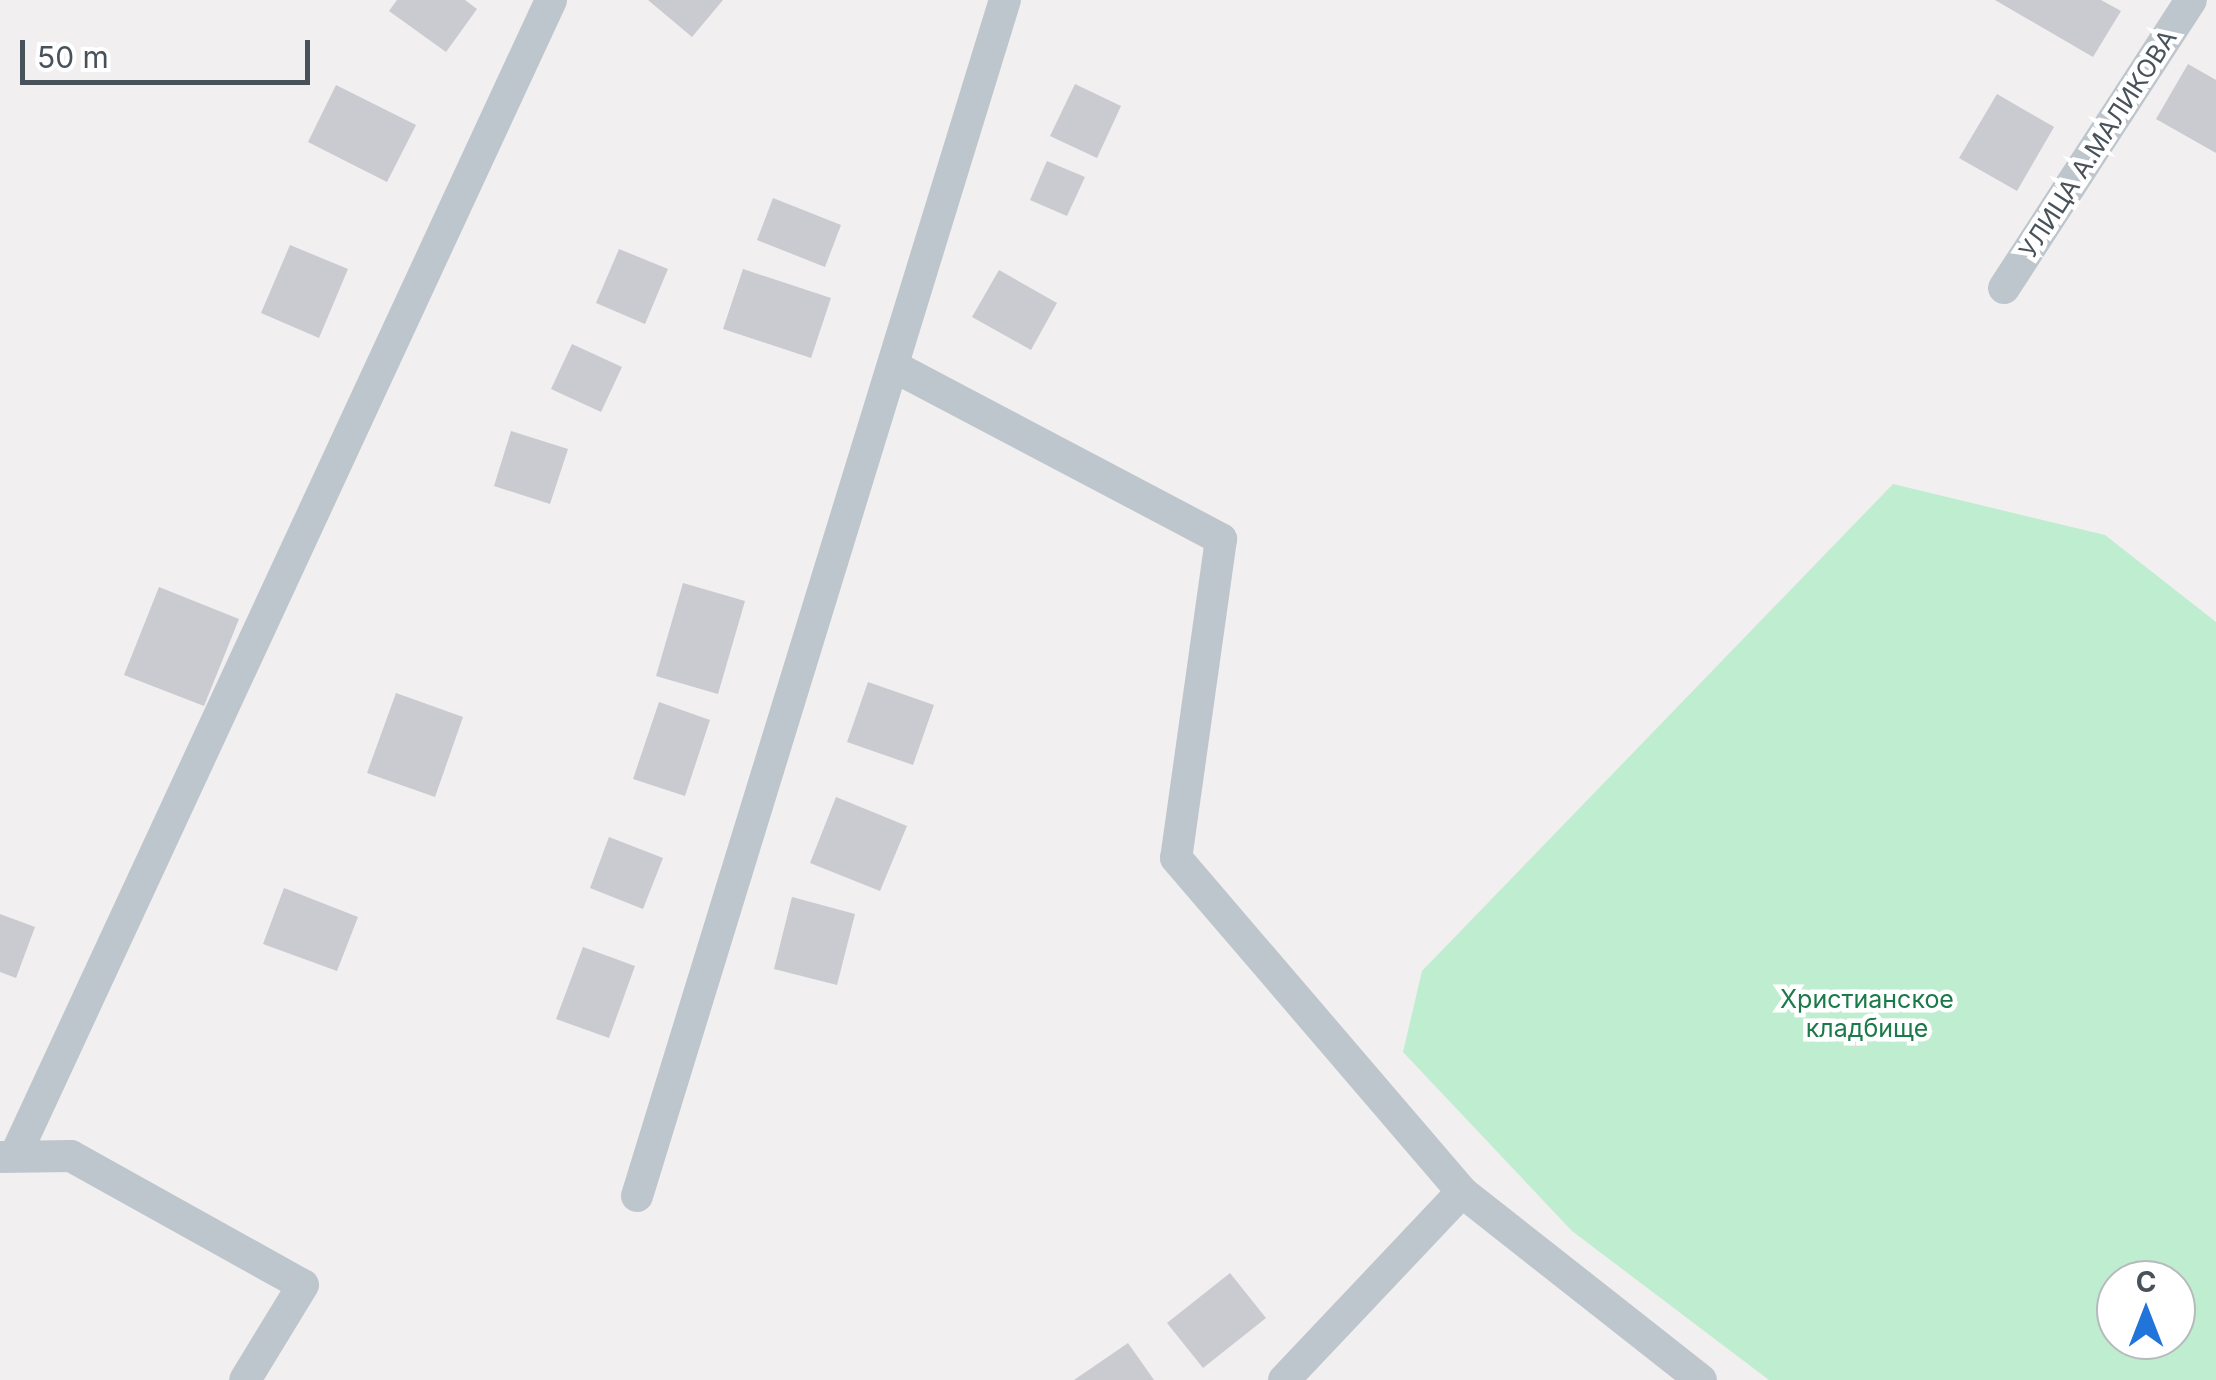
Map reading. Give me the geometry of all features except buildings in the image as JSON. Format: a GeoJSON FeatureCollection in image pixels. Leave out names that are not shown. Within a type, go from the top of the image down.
{"type":"FeatureCollection","features":[{"type":"Feature","properties":{"kind":"street"},"geometry":{"type":"LineString","coordinates":[[244,1380],[303,1285],[71,1156],[7,1156],[551,0]]}},
{"type":"Feature","properties":{"kind":"street"},"geometry":{"type":"LineString","coordinates":[[637,1196],[1005,0]]}},
{"type":"Feature","properties":{"kind":"street","name":"УЛИЦА А.МАЛИКОВА"},"geometry":{"type":"LineString","coordinates":[[2004,288],[2191,0]]}},
{"type":"Feature","properties":{"kind":"street"},"geometry":{"type":"LineString","coordinates":[[893,366],[1221,539],[1176,858],[1462,1192],[1701,1380]]}},
{"type":"Feature","properties":{"kind":"street"},"geometry":{"type":"LineString","coordinates":[[1284,1380],[1462,1192]]}},
{"type":"Feature","properties":{"kind":"green space","name":"Христианское кладбище"},"geometry":{"type":"Polygon","coordinates":[[[1893,484],[2105,535],[2216,622],[2216,1380],[1769,1380],[1572,1231],[1403,1052],[1422,971],[1893,484]]]}}]}
